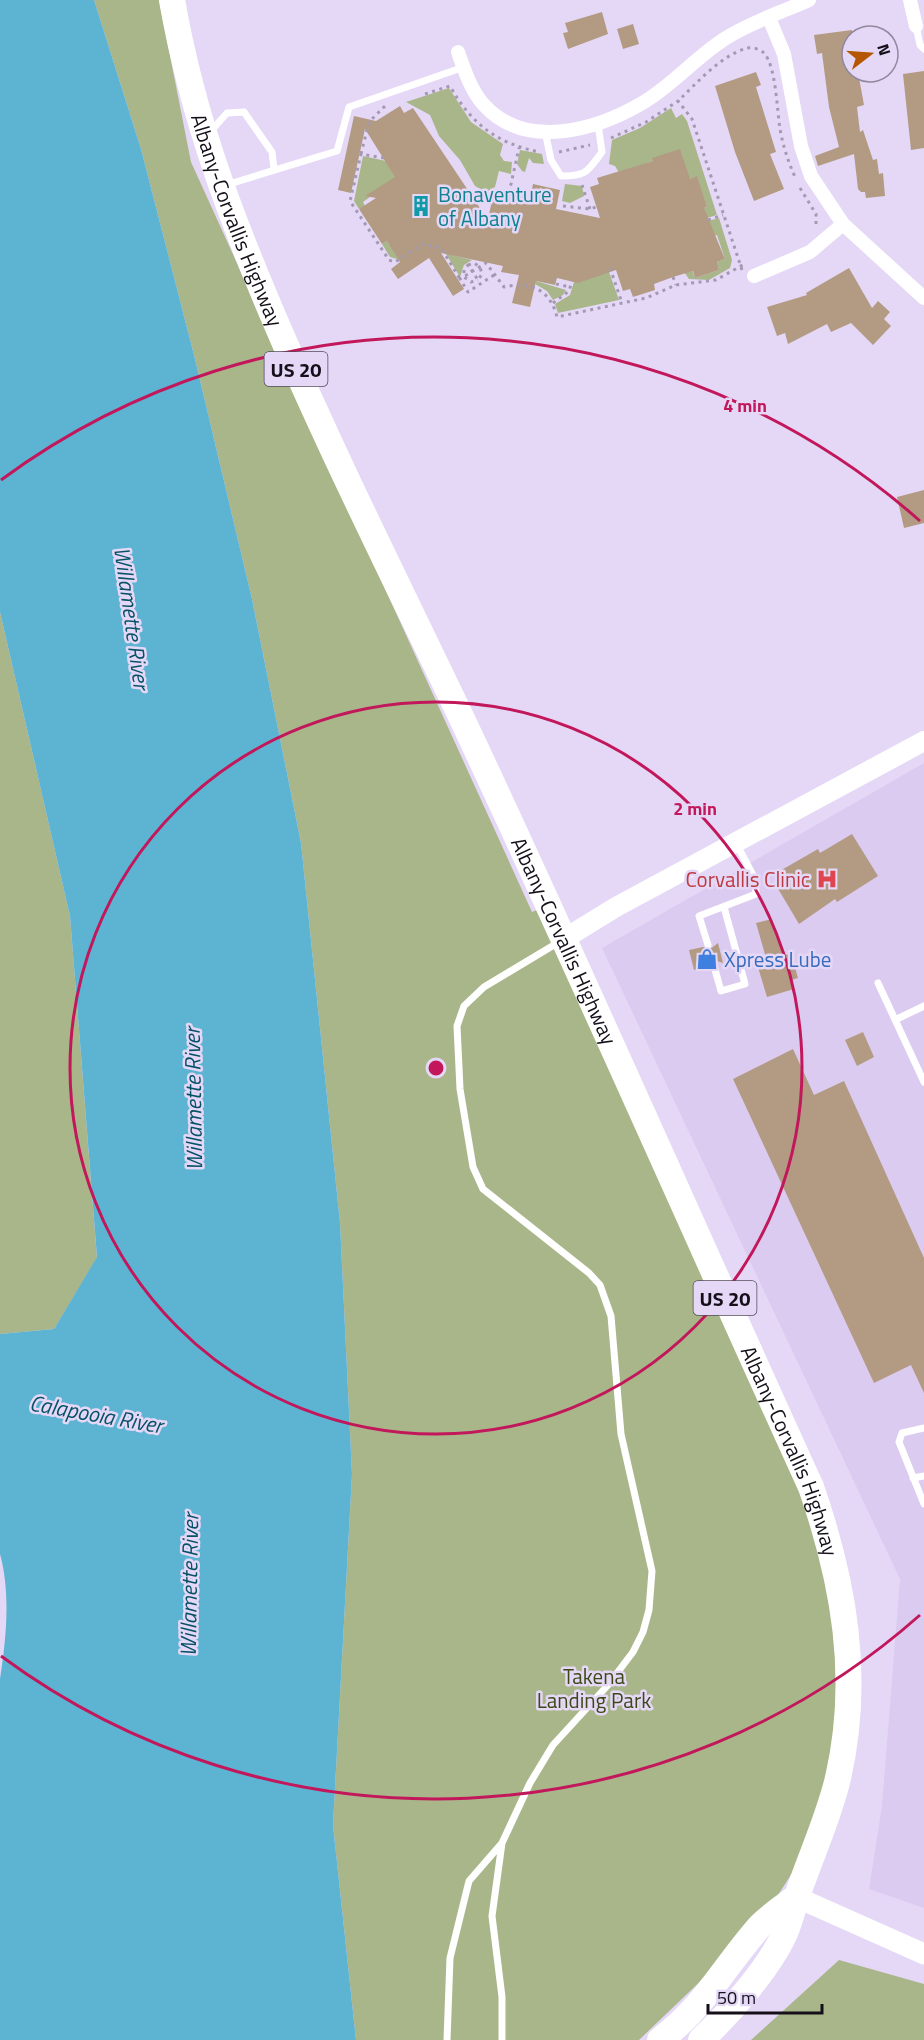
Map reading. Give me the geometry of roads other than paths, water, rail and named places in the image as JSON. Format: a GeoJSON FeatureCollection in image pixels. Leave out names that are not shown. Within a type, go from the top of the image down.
{"type":"FeatureCollection","features":[{"type":"Feature","properties":{"kind":"highway","name":"Albany-Corvallis Highway"},"geometry":{"type":"LineString","coordinates":[[172,0],[183,66],[204,138],[221,187],[297,371],[564,939],[811,1487],[839,1580],[849,1656],[846,1736],[825,1822],[786,1930],[764,1965],[730,2010],[701,2040]]}},
{"type":"Feature","properties":{"kind":"highway"},"geometry":{"type":"LineString","coordinates":[[660,2040],[687,2018],[712,1990],[760,1926],[796,1898]]}},
{"type":"Feature","properties":{"kind":"main road"},"geometry":{"type":"LineString","coordinates":[[564,939],[616,907],[924,741]]}},
{"type":"Feature","properties":{"kind":"main road"},"geometry":{"type":"LineString","coordinates":[[796,1898],[924,1954]]}},
{"type":"Feature","properties":{"kind":"street"},"geometry":{"type":"LineString","coordinates":[[458,52],[483,104],[499,118],[521,129],[545,131],[584,128],[598,124],[645,101],[726,37],[809,0]]}},
{"type":"Feature","properties":{"kind":"street"},"geometry":{"type":"LineString","coordinates":[[910,0],[916,26]]}},
{"type":"Feature","properties":{"kind":"street"},"geometry":{"type":"LineString","coordinates":[[769,18],[784,54],[801,146],[811,176],[843,224],[924,298]]}},
{"type":"Feature","properties":{"kind":"street"},"geometry":{"type":"LineString","coordinates":[[748,274],[810,252],[843,224]]}},
{"type":"Feature","properties":{"kind":"lane"},"geometry":{"type":"LineString","coordinates":[[916,26],[920,45],[924,49]]}},
{"type":"Feature","properties":{"kind":"lane"},"geometry":{"type":"LineString","coordinates":[[221,187],[337,151],[350,107],[464,67]]}},
{"type":"Feature","properties":{"kind":"lane"},"geometry":{"type":"LineString","coordinates":[[204,138],[227,113],[243,112],[272,152],[274,169]]}},
{"type":"Feature","properties":{"kind":"lane"},"geometry":{"type":"LineString","coordinates":[[545,131],[551,160],[561,176],[579,176],[586,173],[603,152],[598,124]]}},
{"type":"Feature","properties":{"kind":"lane"},"geometry":{"type":"LineString","coordinates":[[708,945],[699,916],[756,894],[755,879],[736,842]]}},
{"type":"Feature","properties":{"kind":"lane"},"geometry":{"type":"LineString","coordinates":[[714,966],[722,991],[745,984],[724,907]]}},
{"type":"Feature","properties":{"kind":"lane"},"geometry":{"type":"LineString","coordinates":[[447,2040],[450,1958],[469,1881],[502,1843],[530,1784],[553,1745],[608,1685],[633,1652],[643,1632],[652,1593],[648,1549],[621,1434],[615,1339],[607,1300],[600,1286],[584,1269],[483,1189],[473,1167],[460,1089],[457,1026],[464,1006],[484,987],[564,939]]}},
{"type":"Feature","properties":{"kind":"lane"},"geometry":{"type":"LineString","coordinates":[[878,983],[924,1082]]}},
{"type":"Feature","properties":{"kind":"lane"},"geometry":{"type":"LineString","coordinates":[[895,1020],[924,1006]]}},
{"type":"Feature","properties":{"kind":"lane"},"geometry":{"type":"LineString","coordinates":[[924,1428],[902,1433],[899,1443],[924,1504]]}},
{"type":"Feature","properties":{"kind":"lane"},"geometry":{"type":"LineString","coordinates":[[914,1478],[924,1476]]}},
{"type":"Feature","properties":{"kind":"lane"},"geometry":{"type":"LineString","coordinates":[[502,1843],[492,1916],[502,1997],[502,2040]]}},
{"type":"Feature","properties":{"kind":"water"},"geometry":{"type":"Polygon","coordinates":[[[0,0],[94,0],[141,149],[194,355],[252,599],[301,843],[340,1223],[352,1474],[333,1825],[356,2040],[0,2040],[0,1679],[6,1632],[6,1601],[0,1554],[0,1334],[54,1329],[97,1257],[70,916],[0,612],[0,0]]]}},
{"type":"Feature","properties":{"kind":"place","name":"Bonaventure of Albany"},"geometry":{"type":"Point","coordinates":[421,206]}},
{"type":"Feature","properties":{"kind":"place","name":"Corvallis Clinic"},"geometry":{"type":"Point","coordinates":[827,879]}},
{"type":"Feature","properties":{"kind":"place","name":"Xpress Lube"},"geometry":{"type":"Point","coordinates":[707,959]}},
{"type":"Feature","properties":{"kind":"water label","name":"Willamette River"},"geometry":{"type":"Point","coordinates":[132,618]}},
{"type":"Feature","properties":{"kind":"water label","name":"Willamette River"},"geometry":{"type":"Point","coordinates":[193,1099]}},
{"type":"Feature","properties":{"kind":"water label","name":"Calapooia River"},"geometry":{"type":"Point","coordinates":[96,1414]}},
{"type":"Feature","properties":{"kind":"water label","name":"Willamette River"},"geometry":{"type":"Point","coordinates":[189,1585]}},
{"type":"Feature","properties":{"kind":"park label","name":"Takena Landing Park"},"geometry":{"type":"Point","coordinates":[594,1688]}}]}
